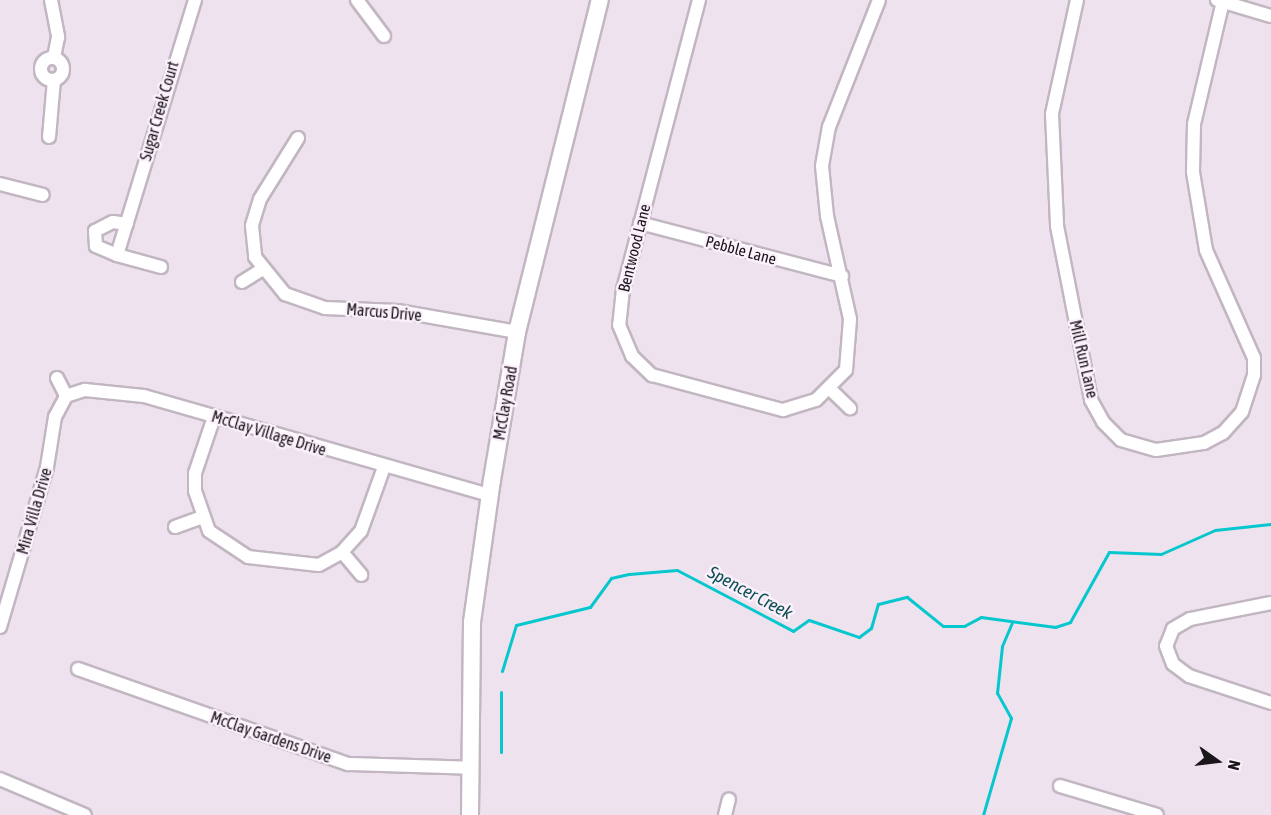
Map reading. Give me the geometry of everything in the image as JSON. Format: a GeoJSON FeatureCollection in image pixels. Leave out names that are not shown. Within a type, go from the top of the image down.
{"type":"FeatureCollection","features":[{"type":"Feature","properties":{"kind":"main road","name":"McClay Road"},"geometry":{"type":"LineString","coordinates":[[470,815],[472,622],[489,495],[517,332],[600,0]]}},
{"type":"Feature","properties":{"kind":"street"},"geometry":{"type":"LineString","coordinates":[[49,137],[54,80],[63,69],[54,58],[58,37],[51,0]]}},
{"type":"Feature","properties":{"kind":"street","name":"Sugar Creek Court"},"geometry":{"type":"LineString","coordinates":[[117,255],[195,0]]}},
{"type":"Feature","properties":{"kind":"street"},"geometry":{"type":"LineString","coordinates":[[357,0],[384,36]]}},
{"type":"Feature","properties":{"kind":"street","name":"Bentwood Lane"},"geometry":{"type":"LineString","coordinates":[[699,0],[622,289],[620,325],[632,356],[652,375],[783,410],[802,406],[830,389],[846,370],[852,343],[842,276],[827,216],[822,166],[829,127],[879,0]]}},
{"type":"Feature","properties":{"kind":"street","name":"Mill Run Lane"},"geometry":{"type":"LineString","coordinates":[[1077,0],[1052,114],[1057,226],[1091,400],[1103,422],[1121,440],[1156,450],[1192,446],[1223,433],[1242,412],[1254,375],[1254,358],[1206,250],[1193,171],[1194,124],[1220,1]]}},
{"type":"Feature","properties":{"kind":"street"},"geometry":{"type":"LineString","coordinates":[[1220,1],[1271,16]]}},
{"type":"Feature","properties":{"kind":"street","name":"Marcus Drive"},"geometry":{"type":"LineString","coordinates":[[298,138],[261,199],[252,226],[255,257],[263,269],[298,301],[517,332]]}},
{"type":"Feature","properties":{"kind":"street"},"geometry":{"type":"LineString","coordinates":[[0,184],[43,195]]}},
{"type":"Feature","properties":{"kind":"street"},"geometry":{"type":"LineString","coordinates":[[127,224],[113,222],[95,231],[96,246],[117,255],[161,267]]}},
{"type":"Feature","properties":{"kind":"street","name":"Pebble Lane"},"geometry":{"type":"LineString","coordinates":[[640,223],[842,276]]}},
{"type":"Feature","properties":{"kind":"street"},"geometry":{"type":"LineString","coordinates":[[242,282],[263,269]]}},
{"type":"Feature","properties":{"kind":"street"},"geometry":{"type":"LineString","coordinates":[[57,378],[66,396]]}},
{"type":"Feature","properties":{"kind":"street"},"geometry":{"type":"LineString","coordinates":[[830,389],[850,408]]}},
{"type":"Feature","properties":{"kind":"street","name":"McClay Village Drive"},"geometry":{"type":"LineString","coordinates":[[66,396],[85,390],[127,393],[384,468],[489,495]]}},
{"type":"Feature","properties":{"kind":"street","name":"Mira Villa Drive"},"geometry":{"type":"LineString","coordinates":[[1,622],[47,467],[55,417],[66,396]]}},
{"type":"Feature","properties":{"kind":"street"},"geometry":{"type":"LineString","coordinates":[[214,417],[195,473],[202,517],[226,546],[268,563],[319,565],[342,552],[361,531],[384,468]]}},
{"type":"Feature","properties":{"kind":"street"},"geometry":{"type":"LineString","coordinates":[[175,527],[202,517]]}},
{"type":"Feature","properties":{"kind":"street"},"geometry":{"type":"LineString","coordinates":[[342,552],[361,575]]}},
{"type":"Feature","properties":{"kind":"street"},"geometry":{"type":"LineString","coordinates":[[1271,603],[1190,619],[1173,629],[1166,646],[1173,664],[1189,676],[1271,703]]}},
{"type":"Feature","properties":{"kind":"street","name":"McClay Gardens Drive"},"geometry":{"type":"LineString","coordinates":[[78,669],[348,764],[472,768]]}},
{"type":"Feature","properties":{"kind":"street"},"geometry":{"type":"LineString","coordinates":[[0,779],[85,815]]}},
{"type":"Feature","properties":{"kind":"street"},"geometry":{"type":"LineString","coordinates":[[1060,786],[1124,810],[1157,815]]}},
{"type":"Feature","properties":{"kind":"street"},"geometry":{"type":"LineString","coordinates":[[725,815],[729,799]]}},
{"type":"Feature","properties":{"kind":"waterway","name":"Spencer Creek"},"geometry":{"type":"LineString","coordinates":[[502,671],[516,625],[590,607],[611,578],[629,574],[677,570],[793,631],[809,620],[859,637],[871,628],[878,604],[907,597],[943,626],[964,626],[981,617],[1055,627],[1070,622],[1109,552],[1161,554],[1215,530],[1271,524]]}},
{"type":"Feature","properties":{"kind":"waterway"},"geometry":{"type":"LineString","coordinates":[[983,815],[1011,718],[997,693],[1002,646],[1012,623]]}},
{"type":"Feature","properties":{"kind":"waterway","name":"Spencer Creek"},"geometry":{"type":"LineString","coordinates":[[501,692],[501,752]]}}]}
